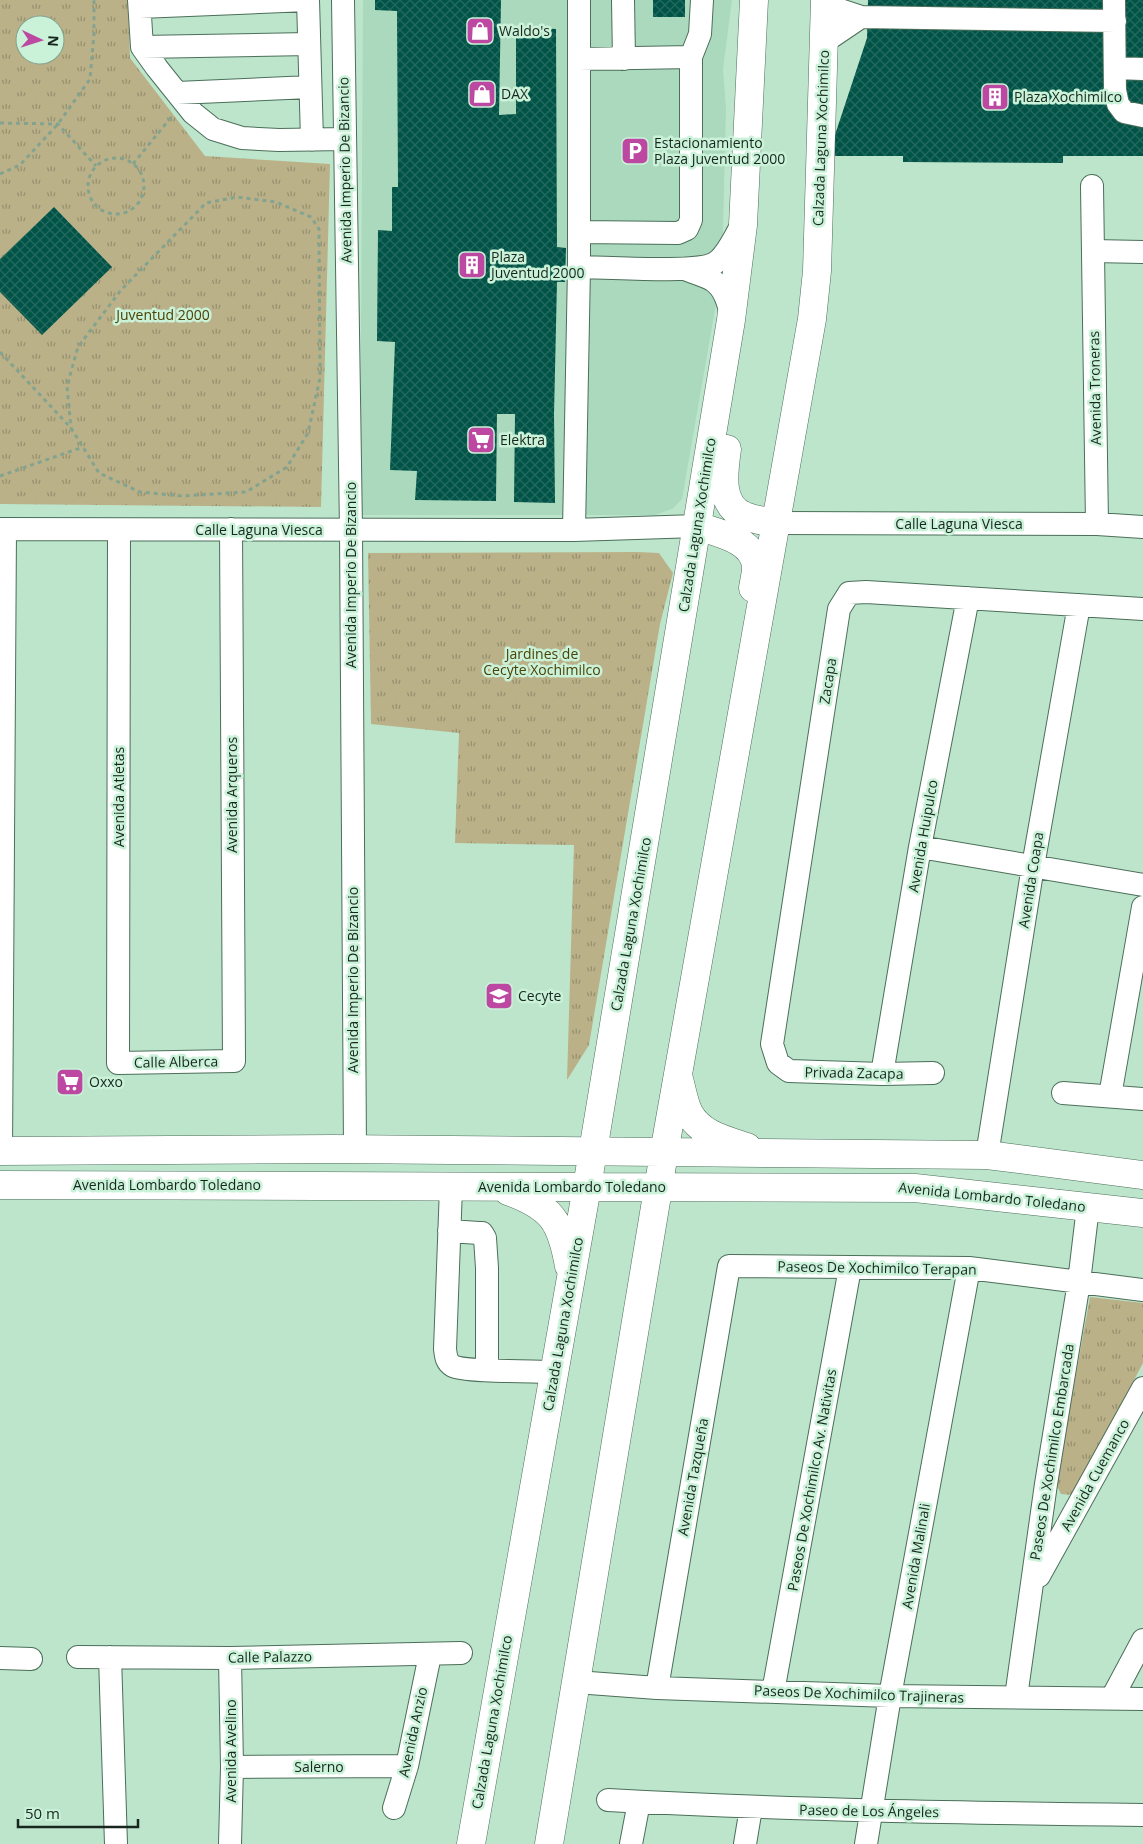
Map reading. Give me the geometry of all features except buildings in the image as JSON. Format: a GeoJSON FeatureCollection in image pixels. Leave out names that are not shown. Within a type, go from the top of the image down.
{"type":"FeatureCollection","features":[{"type":"Feature","properties":{"kind":"main road","name":"Calzada Laguna Xochimilco"},"geometry":{"type":"LineString","coordinates":[[471,1844],[593,1152],[731,320],[743,225],[754,0]]}},
{"type":"Feature","properties":{"kind":"main road","name":"Calzada Laguna Xochimilco"},"geometry":{"type":"LineString","coordinates":[[549,1844],[677,1073],[815,300],[825,2]]}},
{"type":"Feature","properties":{"kind":"main road"},"geometry":{"type":"LineString","coordinates":[[738,274],[741,309],[723,484],[728,500],[734,509],[743,516],[776,524]]}},
{"type":"Feature","properties":{"kind":"main road"},"geometry":{"type":"LineString","coordinates":[[697,526],[737,540],[748,549],[754,558],[756,567],[726,743],[724,761],[727,789]]}},
{"type":"Feature","properties":{"kind":"main road"},"geometry":{"type":"LineString","coordinates":[[677,1073],[690,1114],[701,1128],[717,1138],[770,1154]]}},
{"type":"Feature","properties":{"kind":"main road"},"geometry":{"type":"LineString","coordinates":[[1,1151],[355,1150],[987,1155],[1143,1176]]}},
{"type":"Feature","properties":{"kind":"main road"},"geometry":{"type":"LineString","coordinates":[[1088,1207],[1110,1172]]}},
{"type":"Feature","properties":{"kind":"main road","name":"Avenida Lombardo Toledano"},"geometry":{"type":"LineString","coordinates":[[0,1185],[916,1188],[1143,1213]]}},
{"type":"Feature","properties":{"kind":"main road"},"geometry":{"type":"LineString","coordinates":[[497,1187],[523,1197],[546,1209],[559,1226],[571,1278]]}},
{"type":"Feature","properties":{"kind":"street"},"geometry":{"type":"LineString","coordinates":[[312,140],[308,0],[139,3],[142,48],[193,113],[212,129],[242,138],[312,140],[345,139]]}},
{"type":"Feature","properties":{"kind":"street","name":"Avenida Imperio De Bizancio"},"geometry":{"type":"LineString","coordinates":[[343,0],[351,530],[355,1150]]}},
{"type":"Feature","properties":{"kind":"street"},"geometry":{"type":"LineString","coordinates":[[574,530],[579,267],[579,0]]}},
{"type":"Feature","properties":{"kind":"street"},"geometry":{"type":"LineString","coordinates":[[623,0],[624,59]]}},
{"type":"Feature","properties":{"kind":"street"},"geometry":{"type":"LineString","coordinates":[[579,232],[678,233],[687,229],[691,220],[691,57],[700,34],[702,0]]}},
{"type":"Feature","properties":{"kind":"street"},"geometry":{"type":"LineString","coordinates":[[825,2],[861,17]]}},
{"type":"Feature","properties":{"kind":"street"},"geometry":{"type":"LineString","coordinates":[[824,42],[861,17],[898,9],[1114,10],[1115,90],[1118,104],[1124,112],[1143,116]]}},
{"type":"Feature","properties":{"kind":"street"},"geometry":{"type":"LineString","coordinates":[[142,48],[309,44]]}},
{"type":"Feature","properties":{"kind":"street"},"geometry":{"type":"LineString","coordinates":[[579,59],[691,57]]}},
{"type":"Feature","properties":{"kind":"street"},"geometry":{"type":"LineString","coordinates":[[1115,68],[1143,69]]}},
{"type":"Feature","properties":{"kind":"street"},"geometry":{"type":"LineString","coordinates":[[181,97],[310,87]]}},
{"type":"Feature","properties":{"kind":"street","name":"Avenida Troneras"},"geometry":{"type":"LineString","coordinates":[[1092,186],[1097,524]]}},
{"type":"Feature","properties":{"kind":"street"},"geometry":{"type":"LineString","coordinates":[[579,267],[684,269],[706,267],[718,260],[743,225]]}},
{"type":"Feature","properties":{"kind":"street"},"geometry":{"type":"LineString","coordinates":[[1094,251],[1143,252]]}},
{"type":"Feature","properties":{"kind":"street"},"geometry":{"type":"LineString","coordinates":[[684,269],[712,280],[718,286],[728,302],[731,320]]}},
{"type":"Feature","properties":{"kind":"street","name":"Calle Laguna Viesca"},"geometry":{"type":"LineString","coordinates":[[776,524],[1097,524],[1143,527]]}},
{"type":"Feature","properties":{"kind":"street","name":"Calle Laguna Viesca"},"geometry":{"type":"LineString","coordinates":[[3,529],[574,530],[697,526]]}},
{"type":"Feature","properties":{"kind":"street"},"geometry":{"type":"LineString","coordinates":[[1,1151],[3,529]]}},
{"type":"Feature","properties":{"kind":"street","name":"Avenida Atletas"},"geometry":{"type":"LineString","coordinates":[[118,1063],[119,530]]}},
{"type":"Feature","properties":{"kind":"street","name":"Avenida Arqueros"},"geometry":{"type":"LineString","coordinates":[[232,530],[234,1061]]}},
{"type":"Feature","properties":{"kind":"street","name":"Zacapa"},"geometry":{"type":"LineString","coordinates":[[778,1062],[772,1044],[839,609],[848,593],[866,592],[1143,608]]}},
{"type":"Feature","properties":{"kind":"street","name":"Avenida Huipulco"},"geometry":{"type":"LineString","coordinates":[[882,1074],[920,847],[968,598]]}},
{"type":"Feature","properties":{"kind":"street","name":"Avenida Coapa"},"geometry":{"type":"LineString","coordinates":[[987,1155],[1033,866],[1079,605]]}},
{"type":"Feature","properties":{"kind":"street"},"geometry":{"type":"LineString","coordinates":[[920,847],[1143,885]]}},
{"type":"Feature","properties":{"kind":"street"},"geometry":{"type":"LineString","coordinates":[[1110,1096],[1143,907]]}},
{"type":"Feature","properties":{"kind":"street","name":"Calle Alberca"},"geometry":{"type":"LineString","coordinates":[[118,1063],[234,1061]]}},
{"type":"Feature","properties":{"kind":"street","name":"Privada Zacapa"},"geometry":{"type":"LineString","coordinates":[[778,1062],[789,1071],[882,1074],[933,1073]]}},
{"type":"Feature","properties":{"kind":"street"},"geometry":{"type":"LineString","coordinates":[[1063,1093],[1143,1099]]}},
{"type":"Feature","properties":{"kind":"street"},"geometry":{"type":"LineString","coordinates":[[451,1187],[444,1349],[448,1362],[455,1368],[555,1372]]}},
{"type":"Feature","properties":{"kind":"street","name":"Paseos De Xochimilco Embarcada"},"geometry":{"type":"LineString","coordinates":[[1016,1697],[1046,1484],[1079,1282],[1088,1207]]}},
{"type":"Feature","properties":{"kind":"street"},"geometry":{"type":"LineString","coordinates":[[449,1230],[479,1233],[485,1238],[487,1268],[487,1370]]}},
{"type":"Feature","properties":{"kind":"street","name":"Paseos De Xochimilco Terapan"},"geometry":{"type":"LineString","coordinates":[[730,1266],[969,1268],[1143,1290]]}},
{"type":"Feature","properties":{"kind":"street","name":"Avenida Tazqueña"},"geometry":{"type":"LineString","coordinates":[[657,1688],[730,1266]]}},
{"type":"Feature","properties":{"kind":"street","name":"Paseos De Xochimilco Av. Nativitas"},"geometry":{"type":"LineString","coordinates":[[773,1692],[850,1268]]}},
{"type":"Feature","properties":{"kind":"street","name":"Avenida Malinali"},"geometry":{"type":"LineString","coordinates":[[866,1844],[890,1696],[969,1268]]}},
{"type":"Feature","properties":{"kind":"street","name":"Avenida Cuemanco"},"geometry":{"type":"LineString","coordinates":[[1032,1588],[1143,1388]]}},
{"type":"Feature","properties":{"kind":"street"},"geometry":{"type":"LineString","coordinates":[[1112,1698],[1143,1640]]}},
{"type":"Feature","properties":{"kind":"street","name":"Calle Palazzo"},"geometry":{"type":"LineString","coordinates":[[78,1657],[230,1658],[461,1653]]}},
{"type":"Feature","properties":{"kind":"street","name":"Avenida Anzio"},"geometry":{"type":"LineString","coordinates":[[394,1808],[407,1766],[430,1655]]}},
{"type":"Feature","properties":{"kind":"street"},"geometry":{"type":"LineString","coordinates":[[110,1657],[116,1844]]}},
{"type":"Feature","properties":{"kind":"street"},"geometry":{"type":"LineString","coordinates":[[0,1658],[31,1659]]}},
{"type":"Feature","properties":{"kind":"street","name":"Avenida Avelino"},"geometry":{"type":"LineString","coordinates":[[230,1658],[232,1767],[230,1844]]}},
{"type":"Feature","properties":{"kind":"street","name":"Paseos De Xochimilco Trajineras"},"geometry":{"type":"LineString","coordinates":[[576,1682],[657,1688],[890,1696],[1143,1699]]}},
{"type":"Feature","properties":{"kind":"street","name":"Salerno"},"geometry":{"type":"LineString","coordinates":[[232,1767],[407,1766]]}},
{"type":"Feature","properties":{"kind":"street","name":"Paseo de Los Ángeles"},"geometry":{"type":"LineString","coordinates":[[608,1800],[751,1808],[1143,1815]]}},
{"type":"Feature","properties":{"kind":"street"},"geometry":{"type":"LineString","coordinates":[[631,1844],[639,1802]]}},
{"type":"Feature","properties":{"kind":"street"},"geometry":{"type":"LineString","coordinates":[[745,1844],[751,1808]]}},
{"type":"Feature","properties":{"kind":"path"},"geometry":{"type":"LineString","coordinates":[[0,174],[20,165],[58,124],[90,79],[94,34],[94,0]]}},
{"type":"Feature","properties":{"kind":"path"},"geometry":{"type":"LineString","coordinates":[[133,164],[181,97]]}},
{"type":"Feature","properties":{"kind":"path"},"geometry":{"type":"LineString","coordinates":[[0,123],[58,124],[96,166]]}},
{"type":"Feature","properties":{"kind":"path"},"geometry":{"type":"LineString","coordinates":[[118,158],[133,164],[142,176],[142,192],[135,206],[121,213],[105,212],[93,202],[88,187],[89,179],[96,166],[103,161],[118,158]]}},
{"type":"Feature","properties":{"kind":"path"},"geometry":{"type":"LineString","coordinates":[[0,352],[71,428],[99,472],[140,492],[182,496],[246,492],[287,467],[308,433],[320,378],[319,229],[311,217],[276,202],[237,197],[206,203],[121,290],[78,347],[67,386],[71,428]]}},
{"type":"Feature","properties":{"kind":"path"},"geometry":{"type":"LineString","coordinates":[[0,476],[83,447]]}},
{"type":"Feature","properties":{"kind":"shaded area","name":"Plaza Juventud 2000"},"geometry":{"type":"Polygon","coordinates":[[[363,0],[732,0],[723,69],[726,108],[722,269],[682,499],[672,509],[655,515],[360,515],[363,0]]]}},
{"type":"Feature","properties":{"kind":"green space","name":"Juventud 2000"},"geometry":{"type":"Polygon","coordinates":[[[0,0],[128,0],[130,58],[205,156],[330,164],[321,507],[0,504],[0,0]]]}},
{"type":"Feature","properties":{"kind":"green space","name":"Jardines de Cecyte Xochimilco"},"geometry":{"type":"Polygon","coordinates":[[[368,553],[659,553],[673,573],[660,624],[589,1045],[567,1080],[574,845],[455,843],[459,733],[371,724],[368,553]]]}},
{"type":"Feature","properties":{"kind":"green space"},"geometry":{"type":"Polygon","coordinates":[[[1090,1297],[1143,1303],[1143,1363],[1076,1490],[1072,1495],[1061,1494],[1056,1484],[1090,1297]]]}},
{"type":"Feature","properties":{"kind":"place","name":"Waldo's"},"geometry":{"type":"Point","coordinates":[480,31]}},
{"type":"Feature","properties":{"kind":"place","name":"DAX"},"geometry":{"type":"Point","coordinates":[482,94]}},
{"type":"Feature","properties":{"kind":"place","name":"Plaza Xochimilco"},"geometry":{"type":"Point","coordinates":[995,97]}},
{"type":"Feature","properties":{"kind":"place","name":"Estacionamiento Plaza Juventud 2000"},"geometry":{"type":"Point","coordinates":[635,151]}},
{"type":"Feature","properties":{"kind":"place","name":"Plaza Juventud 2000"},"geometry":{"type":"Point","coordinates":[472,265]}},
{"type":"Feature","properties":{"kind":"place","name":"Elektra"},"geometry":{"type":"Point","coordinates":[481,440]}},
{"type":"Feature","properties":{"kind":"place","name":"Cecyte"},"geometry":{"type":"Point","coordinates":[499,996]}},
{"type":"Feature","properties":{"kind":"place","name":"Oxxo"},"geometry":{"type":"Point","coordinates":[70,1082]}}]}
